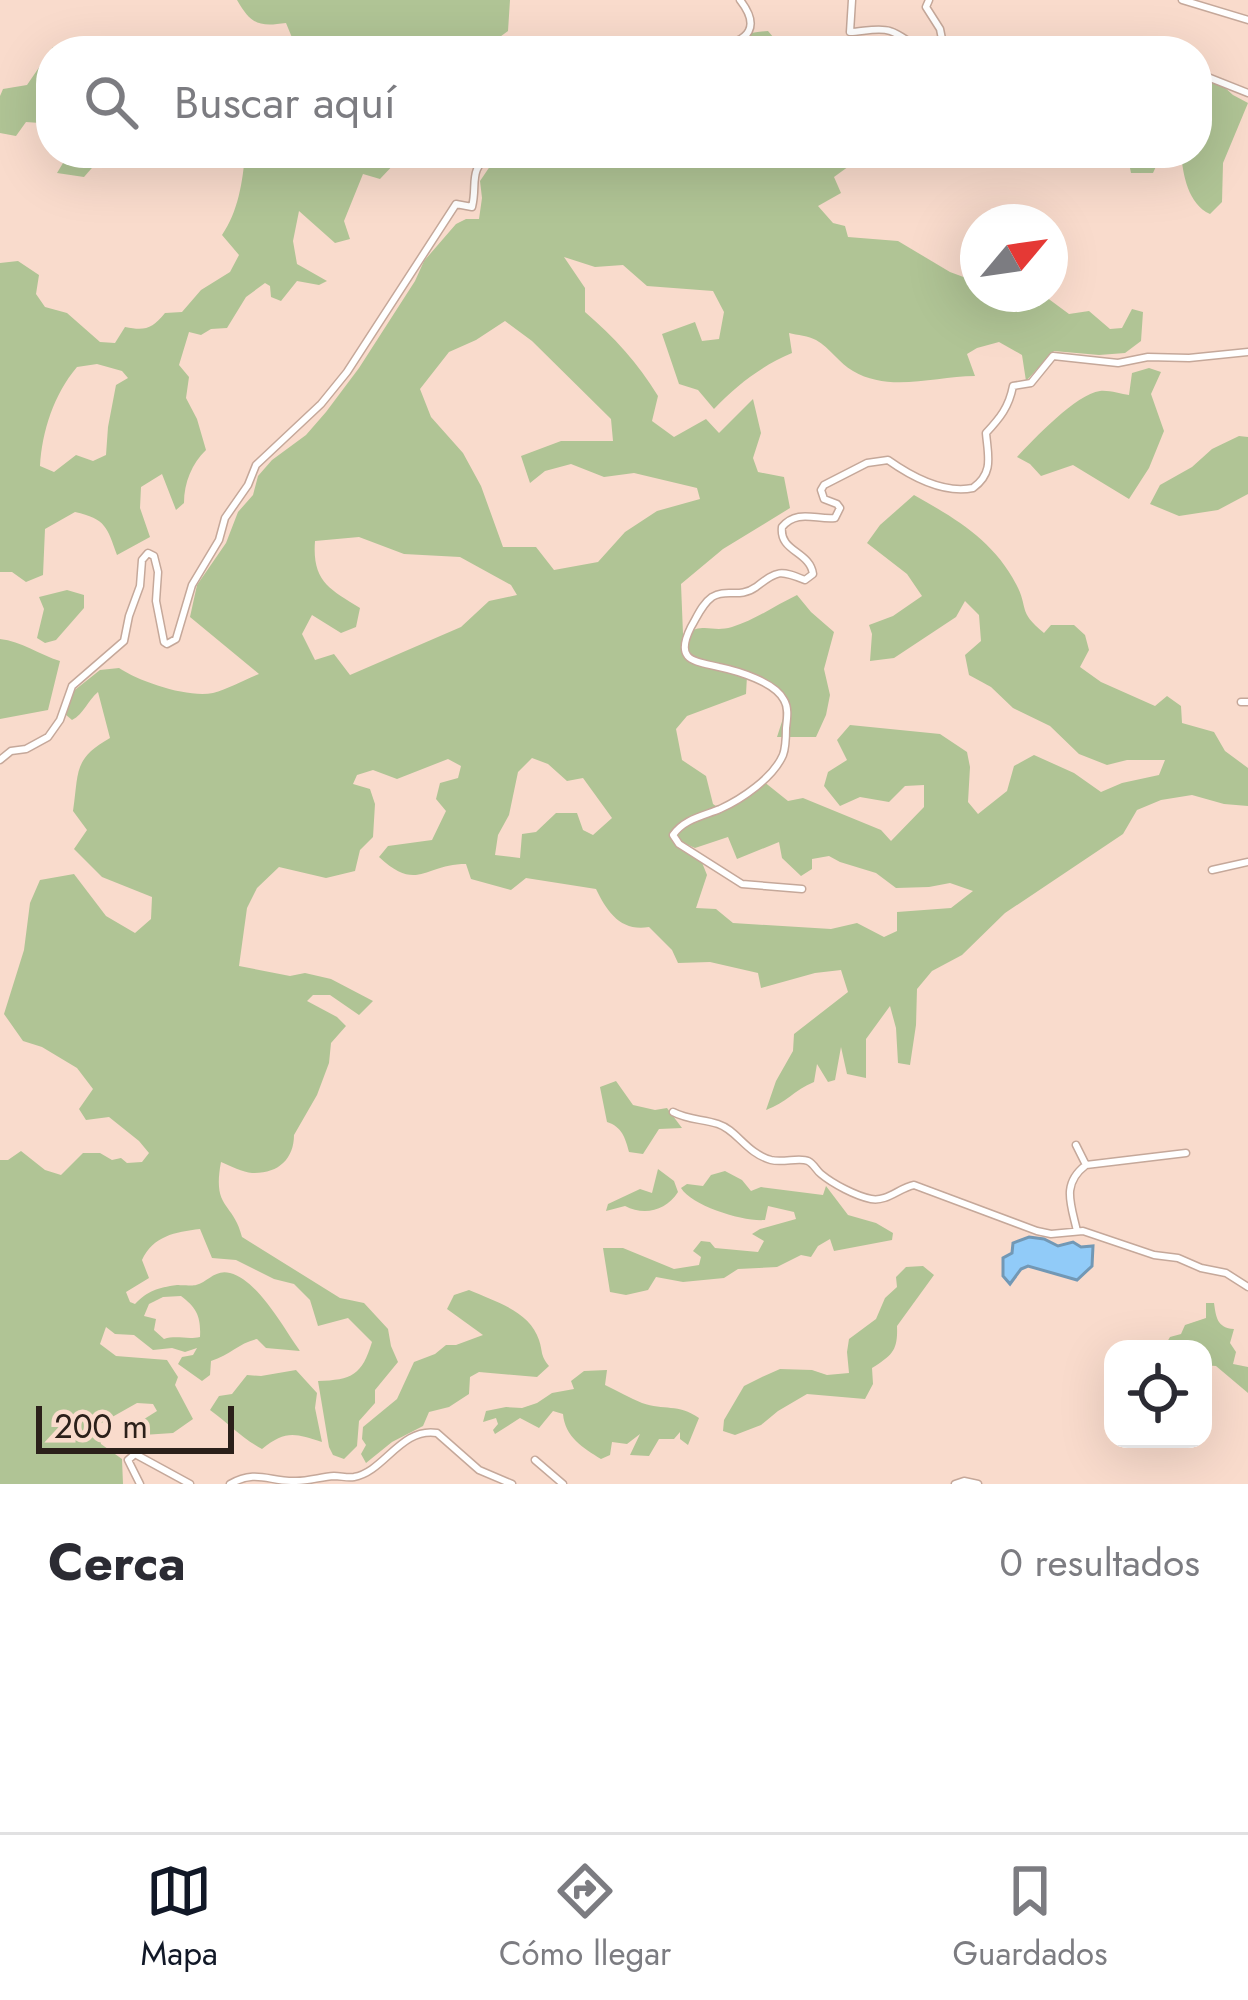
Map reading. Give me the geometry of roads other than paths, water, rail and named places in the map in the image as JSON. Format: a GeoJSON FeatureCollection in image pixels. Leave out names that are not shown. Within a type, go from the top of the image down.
{"type":"FeatureCollection","features":[{"type":"Feature","properties":{"kind":"street"},"geometry":{"type":"LineString","coordinates":[[740,0],[751,20],[746,36]]}},
{"type":"Feature","properties":{"kind":"street"},"geometry":{"type":"LineString","coordinates":[[852,0],[850,32],[890,31],[897,36]]}},
{"type":"Feature","properties":{"kind":"street"},"geometry":{"type":"LineString","coordinates":[[1182,0],[1248,20]]}},
{"type":"Feature","properties":{"kind":"street"},"geometry":{"type":"LineString","coordinates":[[927,1],[941,36]]}},
{"type":"Feature","properties":{"kind":"street"},"geometry":{"type":"LineString","coordinates":[[1212,79],[1248,93]]}},
{"type":"Feature","properties":{"kind":"street"},"geometry":{"type":"LineString","coordinates":[[0,760],[10,751],[26,749],[48,737],[60,720],[72,686],[124,641],[140,586],[142,560],[148,553],[157,563],[156,602],[164,642],[176,639],[192,585],[256,465],[347,373],[451,209],[456,204],[472,207],[476,168]]}},
{"type":"Feature","properties":{"kind":"street"},"geometry":{"type":"LineString","coordinates":[[802,889],[742,884],[679,844],[673,835],[684,823],[741,799],[785,751],[788,713],[782,697],[735,671],[695,663],[687,655],[688,634],[707,602],[721,593],[745,595],[777,572],[810,578],[811,564],[788,547],[782,526],[797,516],[835,518],[840,508],[824,499],[821,490],[867,463],[888,460],[906,473],[952,490],[973,488],[988,473],[986,433],[1004,413],[1013,386],[1031,383],[1053,356],[1118,363],[1248,352]]}},
{"type":"Feature","properties":{"kind":"street"},"geometry":{"type":"LineString","coordinates":[[1212,870],[1248,862]]}},
{"type":"Feature","properties":{"kind":"street"},"geometry":{"type":"LineString","coordinates":[[673,1112],[725,1127],[748,1149],[770,1160],[808,1161],[835,1183],[874,1200],[914,1185],[1037,1231],[1077,1231],[1226,1273],[1248,1287]]}},
{"type":"Feature","properties":{"kind":"street"},"geometry":{"type":"LineString","coordinates":[[1076,1145],[1086,1165]]}},
{"type":"Feature","properties":{"kind":"street"},"geometry":{"type":"LineString","coordinates":[[1077,1231],[1068,1195],[1070,1182],[1086,1165],[1186,1153]]}},
{"type":"Feature","properties":{"kind":"street"},"geometry":{"type":"LineString","coordinates":[[230,1484],[250,1476],[296,1481],[353,1478],[430,1431],[479,1470],[512,1484]]}},
{"type":"Feature","properties":{"kind":"street"},"geometry":{"type":"LineString","coordinates":[[140,1484],[130,1468],[130,1455],[190,1484]]}},
{"type":"Feature","properties":{"kind":"street"},"geometry":{"type":"LineString","coordinates":[[535,1460],[563,1484]]}},
{"type":"Feature","properties":{"kind":"street"},"geometry":{"type":"LineString","coordinates":[[955,1484],[978,1484]]}},
{"type":"Feature","properties":{"kind":"water"},"geometry":{"type":"Polygon","coordinates":[[[1029,1237],[1058,1246],[1073,1242],[1093,1246],[1092,1266],[1077,1280],[1028,1266],[1010,1284],[1003,1276],[1003,1258],[1012,1253],[1013,1243],[1029,1237]]]}}]}
